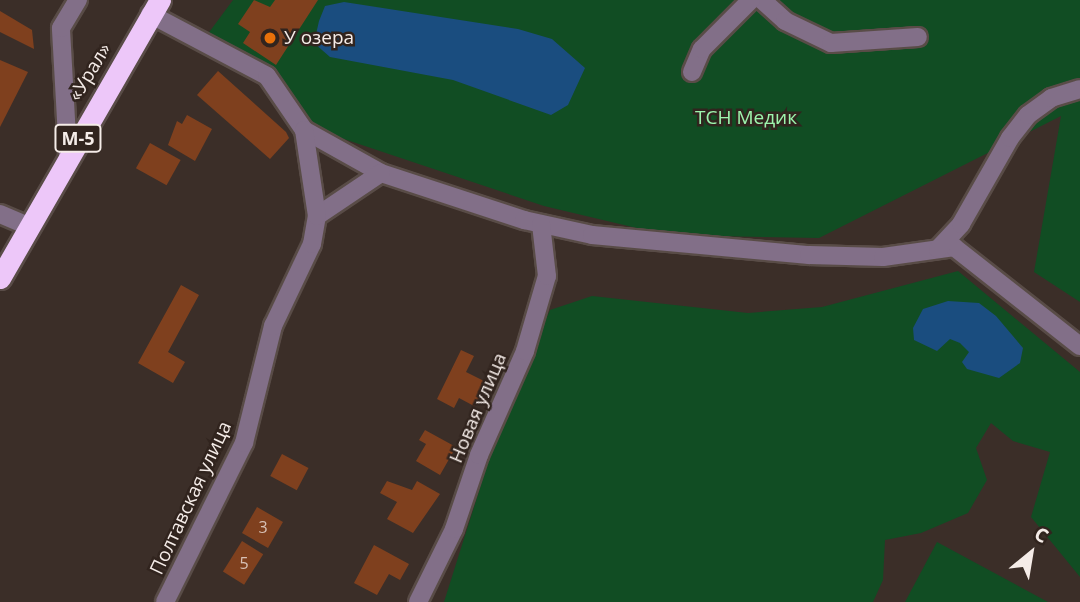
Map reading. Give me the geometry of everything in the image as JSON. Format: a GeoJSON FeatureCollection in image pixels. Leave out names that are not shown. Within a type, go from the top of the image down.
{"type":"FeatureCollection","features":[{"type":"Feature","properties":{"kind":"highway","name":"«Урал»"},"geometry":{"type":"LineString","coordinates":[[0,278],[155,7]]}},
{"type":"Feature","properties":{"kind":"street"},"geometry":{"type":"LineString","coordinates":[[68,155],[61,29],[78,0]]}},
{"type":"Feature","properties":{"kind":"street"},"geometry":{"type":"LineString","coordinates":[[692,72],[702,49],[751,0]]}},
{"type":"Feature","properties":{"kind":"street"},"geometry":{"type":"LineString","coordinates":[[762,0],[785,21],[831,43],[919,37]]}},
{"type":"Feature","properties":{"kind":"street"},"geometry":{"type":"LineString","coordinates":[[155,7],[267,76],[304,130],[381,173],[541,224],[592,235],[809,255],[883,257],[954,247],[1080,346]]}},
{"type":"Feature","properties":{"kind":"street"},"geometry":{"type":"LineString","coordinates":[[938,249],[961,225],[1010,138],[1028,116],[1051,98],[1080,89]]}},
{"type":"Feature","properties":{"kind":"street","name":"Полтавская улица"},"geometry":{"type":"LineString","coordinates":[[165,602],[244,443],[273,326],[312,244],[317,216],[304,130]]}},
{"type":"Feature","properties":{"kind":"street"},"geometry":{"type":"LineString","coordinates":[[317,216],[381,173]]}},
{"type":"Feature","properties":{"kind":"street"},"geometry":{"type":"LineString","coordinates":[[0,214],[28,226]]}},
{"type":"Feature","properties":{"kind":"street","name":"Новая улица"},"geometry":{"type":"LineString","coordinates":[[418,602],[454,529],[479,455],[525,351],[547,276],[541,224]]}},
{"type":"Feature","properties":{"kind":"green space","name":"ТСН Медик"},"geometry":{"type":"Polygon","coordinates":[[[233,0],[1080,0],[1080,302],[1034,272],[1061,116],[819,238],[666,235],[544,206],[323,132],[207,35],[233,0]]]}},
{"type":"Feature","properties":{"kind":"green space"},"geometry":{"type":"Polygon","coordinates":[[[958,271],[1080,372],[1080,577],[1031,517],[1050,452],[1013,441],[991,423],[976,448],[987,480],[968,513],[921,533],[885,540],[883,580],[873,602],[444,602],[503,415],[550,310],[592,296],[748,313],[822,307],[958,271]]]}},
{"type":"Feature","properties":{"kind":"green space"},"geometry":{"type":"Polygon","coordinates":[[[937,542],[1048,602],[905,602],[937,542]]]}},
{"type":"Feature","properties":{"kind":"water"},"geometry":{"type":"Polygon","coordinates":[[[344,2],[518,29],[552,39],[585,68],[568,105],[551,115],[453,80],[330,57],[314,43],[319,21],[325,6],[344,2]]]}},
{"type":"Feature","properties":{"kind":"water"},"geometry":{"type":"Polygon","coordinates":[[[948,301],[979,303],[996,316],[1023,348],[1020,363],[999,378],[967,369],[962,362],[969,352],[960,343],[950,339],[937,351],[914,340],[913,328],[923,309],[948,301]]]}},
{"type":"Feature","properties":{"kind":"building","name":"У озера"},"geometry":{"type":"Polygon","coordinates":[[[254,0],[270,7],[275,0],[318,0],[276,65],[243,43],[250,32],[238,24],[254,0]]]}},
{"type":"Feature","properties":{"kind":"building"},"geometry":{"type":"Polygon","coordinates":[[[0,11],[32,30],[34,49],[0,32],[0,11]]]}},
{"type":"Feature","properties":{"kind":"building"},"geometry":{"type":"Polygon","coordinates":[[[0,60],[28,72],[0,127],[0,60]]]}},
{"type":"Feature","properties":{"kind":"building"},"geometry":{"type":"Polygon","coordinates":[[[218,71],[286,132],[289,138],[270,159],[197,95],[218,71]]]}},
{"type":"Feature","properties":{"kind":"building"},"geometry":{"type":"Polygon","coordinates":[[[187,115],[212,129],[195,161],[168,145],[177,121],[182,124],[187,115]]]}},
{"type":"Feature","properties":{"kind":"building"},"geometry":{"type":"Polygon","coordinates":[[[150,143],[181,160],[167,185],[136,168],[150,143]]]}},
{"type":"Feature","properties":{"kind":"building"},"geometry":{"type":"Polygon","coordinates":[[[181,285],[199,295],[168,352],[185,362],[173,383],[138,363],[181,285]]]}},
{"type":"Feature","properties":{"kind":"building"},"geometry":{"type":"Polygon","coordinates":[[[461,350],[474,356],[466,372],[486,382],[483,388],[486,390],[474,406],[459,398],[454,408],[437,399],[461,350]]]}},
{"type":"Feature","properties":{"kind":"building"},"geometry":{"type":"Polygon","coordinates":[[[425,430],[456,447],[440,475],[416,461],[426,444],[419,440],[425,430]]]}},
{"type":"Feature","properties":{"kind":"building"},"geometry":{"type":"Polygon","coordinates":[[[282,454],[308,468],[297,490],[270,476],[282,454]]]}},
{"type":"Feature","properties":{"kind":"building"},"geometry":{"type":"Polygon","coordinates":[[[387,481],[412,490],[417,481],[440,494],[413,533],[387,519],[397,502],[380,493],[387,481]]]}},
{"type":"Feature","properties":{"kind":"building"},"geometry":{"type":"Polygon","coordinates":[[[257,507],[283,522],[268,548],[242,533],[257,507]]]}},
{"type":"Feature","properties":{"kind":"building"},"geometry":{"type":"Polygon","coordinates":[[[242,541],[263,554],[244,585],[223,572],[242,541]]]}},
{"type":"Feature","properties":{"kind":"building"},"geometry":{"type":"Polygon","coordinates":[[[374,545],[409,564],[400,580],[389,574],[377,595],[354,583],[374,545]]]}},
{"type":"Feature","properties":{"kind":"place","name":"У озера"},"geometry":{"type":"Point","coordinates":[270,38]}}]}
